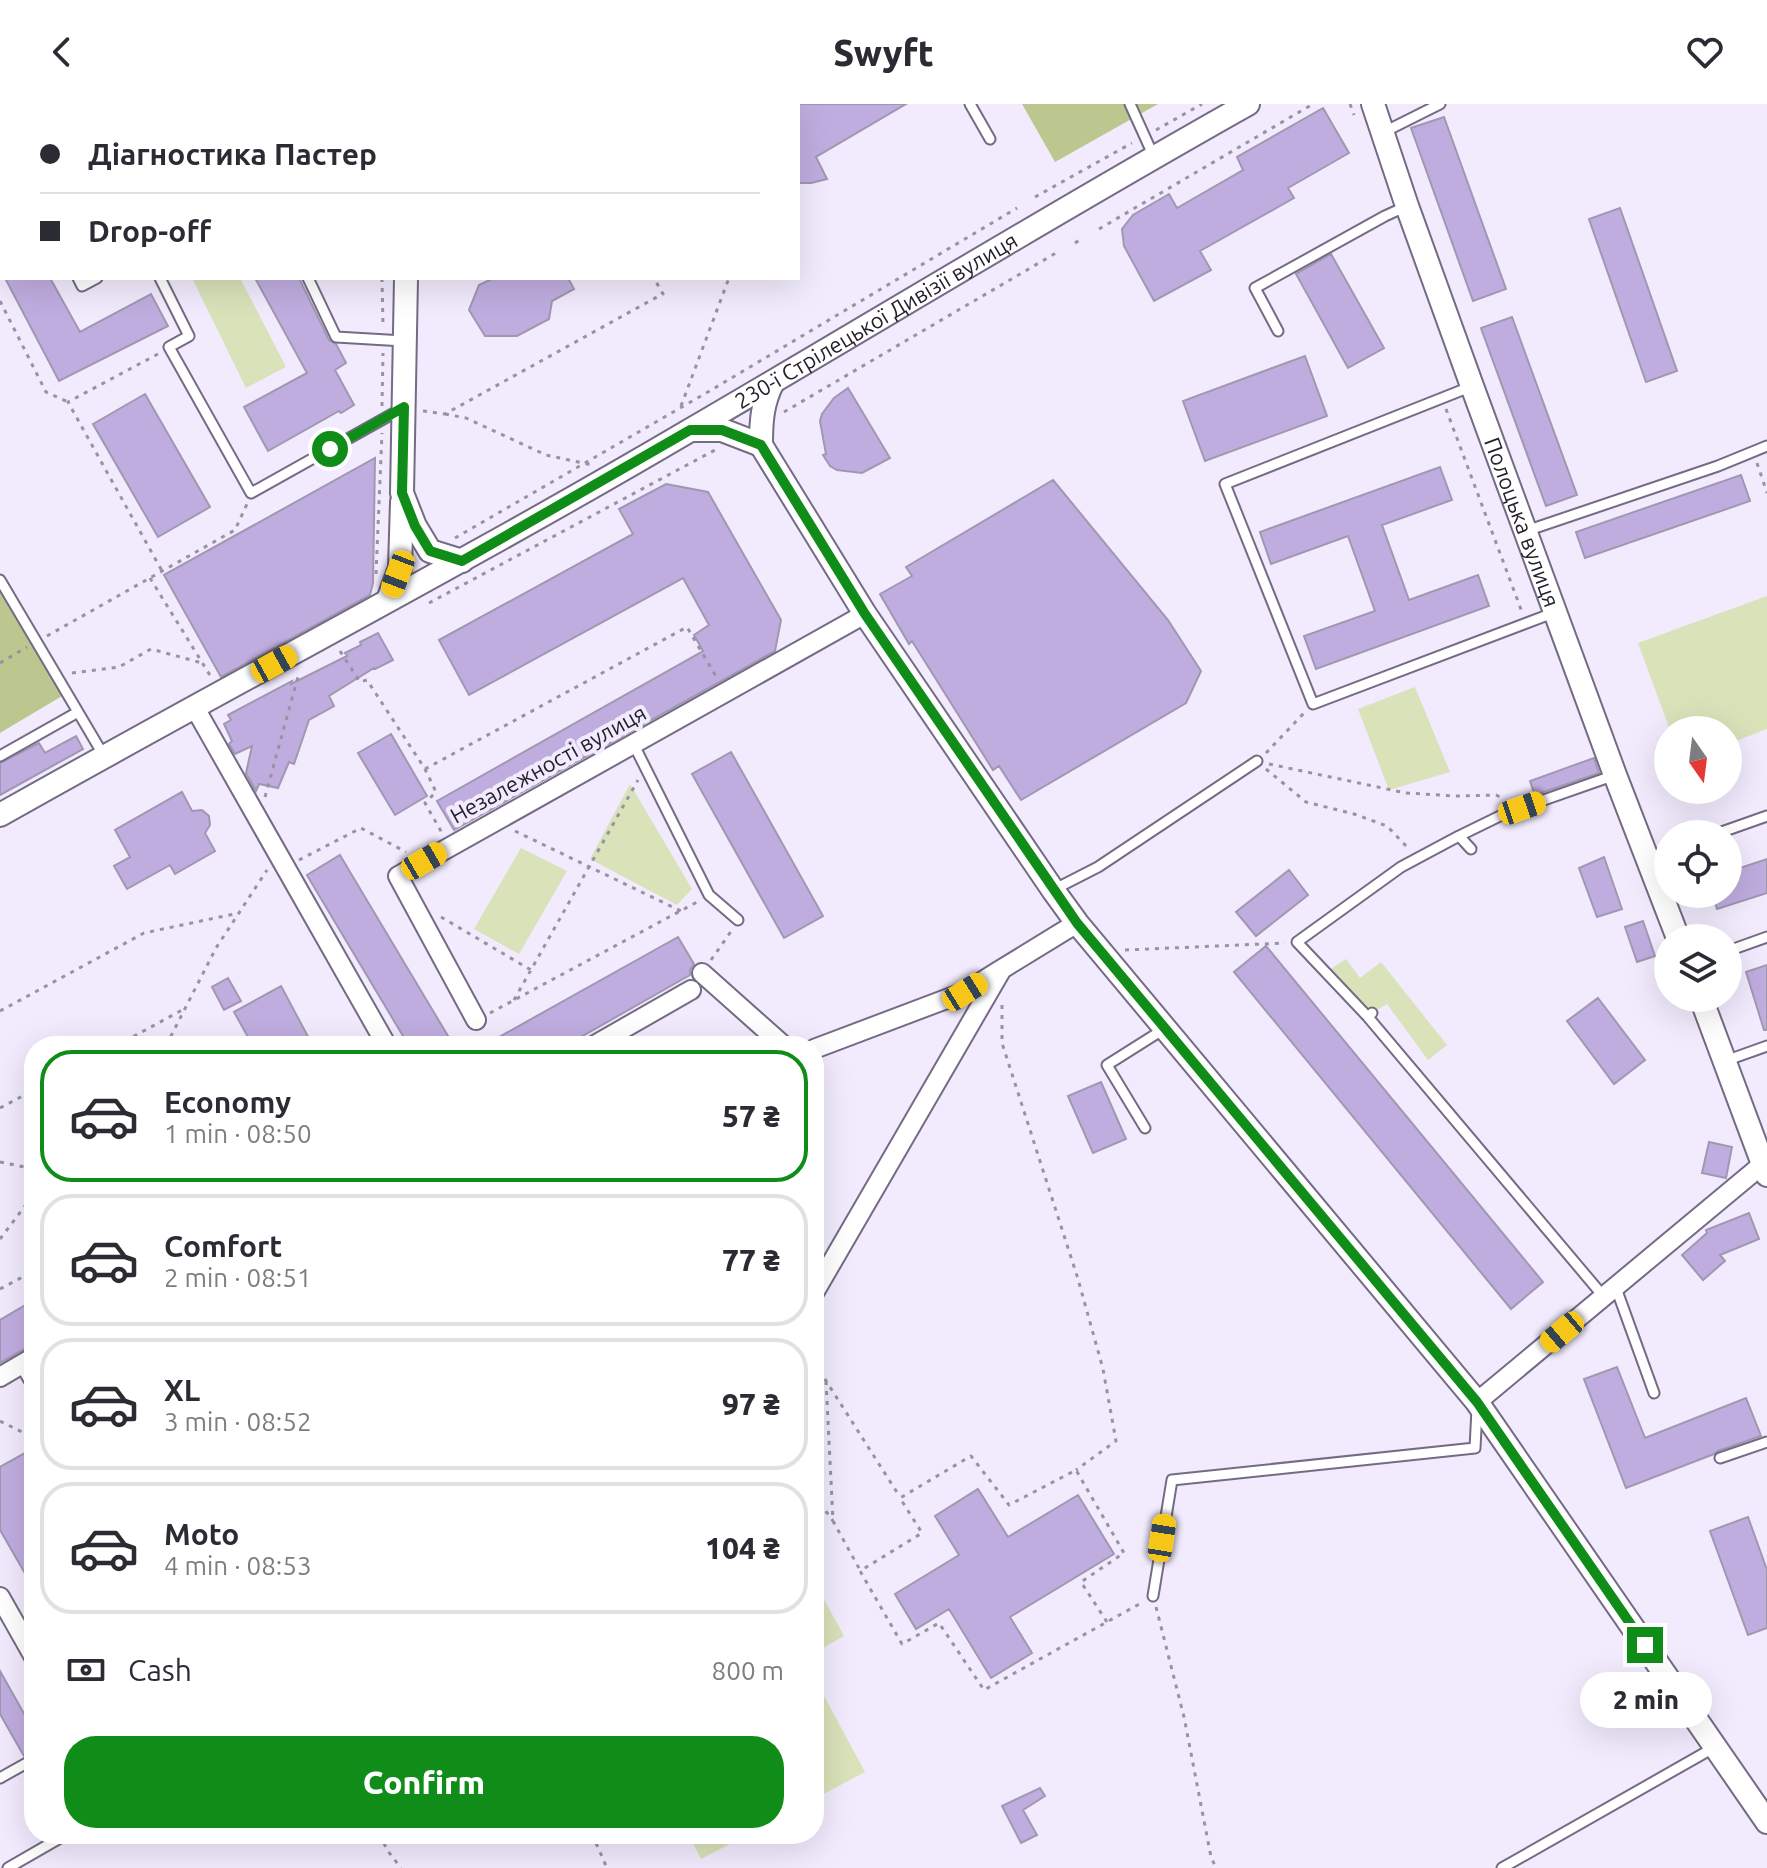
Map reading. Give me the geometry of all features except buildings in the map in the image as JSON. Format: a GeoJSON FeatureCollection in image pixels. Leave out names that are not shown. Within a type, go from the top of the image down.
{"type":"FeatureCollection","features":[{"type":"Feature","properties":{"kind":"street","name":"230-ї Стрілецької Дивізії вулиця"},"geometry":{"type":"LineString","coordinates":[[0,815],[462,561],[773,382],[1149,147],[1248,104]]}},
{"type":"Feature","properties":{"kind":"street","name":"Полоцька вулиця"},"geometry":{"type":"LineString","coordinates":[[1373,104],[1407,206],[1615,775],[1654,847]]}},
{"type":"Feature","properties":{"kind":"street"},"geometry":{"type":"LineString","coordinates":[[388,600],[400,568],[406,280]]}},
{"type":"Feature","properties":{"kind":"street"},"geometry":{"type":"LineString","coordinates":[[773,382],[762,412],[761,445],[865,614],[1053,890],[1100,951],[1477,1402],[1767,1822]]}},
{"type":"Feature","properties":{"kind":"street"},"geometry":{"type":"LineString","coordinates":[[690,430],[722,430],[761,445]]}},
{"type":"Feature","properties":{"kind":"street"},"geometry":{"type":"LineString","coordinates":[[402,493],[415,526],[430,551],[462,561]]}},
{"type":"Feature","properties":{"kind":"street","name":"Незалежності вулиця"},"geometry":{"type":"LineString","coordinates":[[476,1020],[398,876],[865,614]]}},
{"type":"Feature","properties":{"kind":"street"},"geometry":{"type":"LineString","coordinates":[[195,708],[381,1036]]}},
{"type":"Feature","properties":{"kind":"street"},"geometry":{"type":"LineString","coordinates":[[824,1045],[965,992],[1077,923]]}},
{"type":"Feature","properties":{"kind":"street"},"geometry":{"type":"LineString","coordinates":[[824,1276],[1002,969]]}},
{"type":"Feature","properties":{"kind":"street"},"geometry":{"type":"LineString","coordinates":[[702,973],[773,1036]]}},
{"type":"Feature","properties":{"kind":"street"},"geometry":{"type":"LineString","coordinates":[[610,1036],[691,990]]}},
{"type":"Feature","properties":{"kind":"street"},"geometry":{"type":"LineString","coordinates":[[1477,1402],[1764,1162],[1706,1012]]}},
{"type":"Feature","properties":{"kind":"street"},"geometry":{"type":"LineString","coordinates":[[0,1377],[24,1363]]}},
{"type":"Feature","properties":{"kind":"street"},"geometry":{"type":"LineString","coordinates":[[0,1597],[24,1639]]}},
{"type":"Feature","properties":{"kind":"lane"},"geometry":{"type":"LineString","coordinates":[[970,104],[990,139]]}},
{"type":"Feature","properties":{"kind":"lane"},"geometry":{"type":"LineString","coordinates":[[1130,104],[1149,147]]}},
{"type":"Feature","properties":{"kind":"lane"},"geometry":{"type":"LineString","coordinates":[[1381,133],[1440,104]]}},
{"type":"Feature","properties":{"kind":"lane"},"geometry":{"type":"LineString","coordinates":[[1278,331],[1255,288],[1407,206]]}},
{"type":"Feature","properties":{"kind":"lane"},"geometry":{"type":"LineString","coordinates":[[161,280],[189,336],[169,347],[251,493],[404,407]]}},
{"type":"Feature","properties":{"kind":"lane"},"geometry":{"type":"LineString","coordinates":[[309,280],[336,337],[405,341]]}},
{"type":"Feature","properties":{"kind":"lane"},"geometry":{"type":"LineString","coordinates":[[1472,386],[1225,484],[1313,704],[1556,611]]}},
{"type":"Feature","properties":{"kind":"lane"},"geometry":{"type":"LineString","coordinates":[[1526,531],[1718,466],[1767,446]]}},
{"type":"Feature","properties":{"kind":"lane"},"geometry":{"type":"LineString","coordinates":[[0,581],[104,756]]}},
{"type":"Feature","properties":{"kind":"lane"},"geometry":{"type":"LineString","coordinates":[[0,756],[78,712]]}},
{"type":"Feature","properties":{"kind":"lane"},"geometry":{"type":"LineString","coordinates":[[633,743],[709,895],[738,920]]}},
{"type":"Feature","properties":{"kind":"lane"},"geometry":{"type":"LineString","coordinates":[[1053,890],[1098,867],[1257,761]]}},
{"type":"Feature","properties":{"kind":"lane"},"geometry":{"type":"LineString","coordinates":[[1615,775],[1522,808],[1459,836],[1401,867],[1297,942],[1370,1015],[1610,1292],[1654,1393]]}},
{"type":"Feature","properties":{"kind":"lane"},"geometry":{"type":"LineString","coordinates":[[1742,825],[1767,816]]}},
{"type":"Feature","properties":{"kind":"lane"},"geometry":{"type":"LineString","coordinates":[[1459,836],[1471,849]]}},
{"type":"Feature","properties":{"kind":"lane"},"geometry":{"type":"LineString","coordinates":[[1742,946],[1767,937]]}},
{"type":"Feature","properties":{"kind":"lane"},"geometry":{"type":"LineString","coordinates":[[1145,1128],[1107,1065],[1165,1028]]}},
{"type":"Feature","properties":{"kind":"lane"},"geometry":{"type":"LineString","coordinates":[[1725,1061],[1767,1046]]}},
{"type":"Feature","properties":{"kind":"lane"},"geometry":{"type":"LineString","coordinates":[[1153,1596],[1172,1480],[1475,1448],[1477,1402]]}},
{"type":"Feature","properties":{"kind":"lane"},"geometry":{"type":"LineString","coordinates":[[1720,1458],[1767,1442]]}},
{"type":"Feature","properties":{"kind":"lane"},"geometry":{"type":"LineString","coordinates":[[1502,1868],[1715,1747]]}},
{"type":"Feature","properties":{"kind":"lane"},"geometry":{"type":"LineString","coordinates":[[0,1778],[24,1765]]}},
{"type":"Feature","properties":{"kind":"lane"},"geometry":{"type":"LineString","coordinates":[[8,1868],[50,1844]]}},
{"type":"Feature","properties":{"kind":"path"},"geometry":{"type":"LineString","coordinates":[[1035,197],[1149,147],[1202,104]]}},
{"type":"Feature","properties":{"kind":"path"},"geometry":{"type":"LineString","coordinates":[[1099,229],[1313,104]]}},
{"type":"Feature","properties":{"kind":"path"},"geometry":{"type":"LineString","coordinates":[[449,540],[680,408],[1017,208]]}},
{"type":"Feature","properties":{"kind":"path"},"geometry":{"type":"LineString","coordinates":[[1075,243],[1083,238]]}},
{"type":"Feature","properties":{"kind":"path"},"geometry":{"type":"LineString","coordinates":[[780,414],[1056,253]]}},
{"type":"Feature","properties":{"kind":"path"},"geometry":{"type":"LineString","coordinates":[[445,414],[663,294],[655,280]]}},
{"type":"Feature","properties":{"kind":"path"},"geometry":{"type":"LineString","coordinates":[[680,408],[728,280]]}},
{"type":"Feature","properties":{"kind":"path"},"geometry":{"type":"LineString","coordinates":[[0,301],[46,392],[68,402],[162,571]]}},
{"type":"Feature","properties":{"kind":"path"},"geometry":{"type":"LineString","coordinates":[[68,402],[169,347]]}},
{"type":"Feature","properties":{"kind":"path"},"geometry":{"type":"LineString","coordinates":[[1442,398],[1526,622]]}},
{"type":"Feature","properties":{"kind":"path"},"geometry":{"type":"LineString","coordinates":[[404,407],[466,418],[546,455],[619,471]]}},
{"type":"Feature","properties":{"kind":"path"},"geometry":{"type":"LineString","coordinates":[[419,608],[716,450]]}},
{"type":"Feature","properties":{"kind":"path"},"geometry":{"type":"LineString","coordinates":[[1753,452],[1767,493]]}},
{"type":"Feature","properties":{"kind":"path"},"geometry":{"type":"LineString","coordinates":[[0,663],[235,530],[251,493]]}},
{"type":"Feature","properties":{"kind":"path"},"geometry":{"type":"LineString","coordinates":[[150,578],[221,694]]}},
{"type":"Feature","properties":{"kind":"path"},"geometry":{"type":"LineString","coordinates":[[425,769],[687,627],[725,692]]}},
{"type":"Feature","properties":{"kind":"path"},"geometry":{"type":"LineString","coordinates":[[56,675],[119,667],[151,649],[202,663]]}},
{"type":"Feature","properties":{"kind":"path"},"geometry":{"type":"LineString","coordinates":[[340,651],[360,682],[367,680],[425,769],[436,792],[425,803],[450,846]]}},
{"type":"Feature","properties":{"kind":"path"},"geometry":{"type":"LineString","coordinates":[[258,820],[300,672],[286,679]]}},
{"type":"Feature","properties":{"kind":"path"},"geometry":{"type":"LineString","coordinates":[[1257,761],[1313,704]]}},
{"type":"Feature","properties":{"kind":"path"},"geometry":{"type":"LineString","coordinates":[[1257,761],[1406,793],[1496,795],[1522,808]]}},
{"type":"Feature","properties":{"kind":"path"},"geometry":{"type":"LineString","coordinates":[[1257,761],[1306,802],[1387,826],[1418,858]]}},
{"type":"Feature","properties":{"kind":"path"},"geometry":{"type":"LineString","coordinates":[[514,1000],[645,767]]}},
{"type":"Feature","properties":{"kind":"path"},"geometry":{"type":"LineString","coordinates":[[495,821],[681,911]]}},
{"type":"Feature","properties":{"kind":"path"},"geometry":{"type":"LineString","coordinates":[[172,1036],[216,948],[281,860],[361,828],[424,861]]}},
{"type":"Feature","properties":{"kind":"path"},"geometry":{"type":"LineString","coordinates":[[476,1020],[709,895]]}},
{"type":"Feature","properties":{"kind":"path"},"geometry":{"type":"LineString","coordinates":[[0,1011],[144,933],[239,913]]}},
{"type":"Feature","properties":{"kind":"path"},"geometry":{"type":"LineString","coordinates":[[438,916],[531,970]]}},
{"type":"Feature","properties":{"kind":"path"},"geometry":{"type":"LineString","coordinates":[[702,973],[738,920]]}},
{"type":"Feature","properties":{"kind":"path"},"geometry":{"type":"LineString","coordinates":[[1100,951],[1297,942]]}},
{"type":"Feature","properties":{"kind":"path"},"geometry":{"type":"LineString","coordinates":[[900,1498],[971,1456],[1009,1505],[1076,1470],[1116,1441],[1103,1369],[1078,1279],[1002,1043],[1002,969]]}},
{"type":"Feature","properties":{"kind":"path"},"geometry":{"type":"LineString","coordinates":[[137,1035],[184,1009]]}},
{"type":"Feature","properties":{"kind":"path"},"geometry":{"type":"LineString","coordinates":[[0,1108],[24,1095]]}},
{"type":"Feature","properties":{"kind":"path"},"geometry":{"type":"LineString","coordinates":[[0,1162],[24,1167]]}},
{"type":"Feature","properties":{"kind":"path"},"geometry":{"type":"LineString","coordinates":[[0,1239],[24,1207]]}},
{"type":"Feature","properties":{"kind":"path"},"geometry":{"type":"LineString","coordinates":[[0,1289],[24,1276]]}},
{"type":"Feature","properties":{"kind":"path"},"geometry":{"type":"LineString","coordinates":[[824,1378],[922,1533],[860,1571]]}},
{"type":"Feature","properties":{"kind":"path"},"geometry":{"type":"LineString","coordinates":[[826,1381],[833,1521]]}},
{"type":"Feature","properties":{"kind":"path"},"geometry":{"type":"LineString","coordinates":[[0,1421],[24,1433]]}},
{"type":"Feature","properties":{"kind":"path"},"geometry":{"type":"LineString","coordinates":[[1076,1470],[1124,1553],[1081,1582],[1107,1622]]}},
{"type":"Feature","properties":{"kind":"path"},"geometry":{"type":"LineString","coordinates":[[824,1509],[902,1644],[939,1623],[984,1690],[1153,1596],[1184,1717],[1211,1857],[1216,1868]]}},
{"type":"Feature","properties":{"kind":"path"},"geometry":{"type":"LineString","coordinates":[[384,1844],[401,1868]]}},
{"type":"Feature","properties":{"kind":"path"},"geometry":{"type":"LineString","coordinates":[[596,1844],[607,1868]]}},
{"type":"Feature","properties":{"kind":"green space"},"geometry":{"type":"Polygon","coordinates":[[[1022,104],[1158,104],[1055,162],[1022,104]]]}},
{"type":"Feature","properties":{"kind":"green space"},"geometry":{"type":"Polygon","coordinates":[[[193,280],[241,280],[286,367],[246,388],[193,280]]]}},
{"type":"Feature","properties":{"kind":"green space"},"geometry":{"type":"Polygon","coordinates":[[[0,592],[62,696],[0,733],[0,592]]]}},
{"type":"Feature","properties":{"kind":"green space"},"geometry":{"type":"Polygon","coordinates":[[[1767,596],[1767,729],[1742,739],[1742,716],[1665,716],[1638,643],[1767,596]]]}},
{"type":"Feature","properties":{"kind":"green space"},"geometry":{"type":"Polygon","coordinates":[[[1415,687],[1450,772],[1389,790],[1358,709],[1415,687]]]}},
{"type":"Feature","properties":{"kind":"green space"},"geometry":{"type":"Polygon","coordinates":[[[630,784],[692,889],[677,905],[590,859],[630,784]]]}},
{"type":"Feature","properties":{"kind":"green space"},"geometry":{"type":"Polygon","coordinates":[[[521,848],[567,871],[519,954],[474,929],[521,848]]]}},
{"type":"Feature","properties":{"kind":"green space"},"geometry":{"type":"Polygon","coordinates":[[[1346,959],[1360,978],[1381,962],[1447,1045],[1428,1060],[1387,1004],[1372,1013],[1331,969],[1346,959]]]}},
{"type":"Feature","properties":{"kind":"green space"},"geometry":{"type":"Polygon","coordinates":[[[824,1599],[844,1636],[824,1647],[824,1599]]]}},
{"type":"Feature","properties":{"kind":"green space"},"geometry":{"type":"Polygon","coordinates":[[[824,1696],[865,1772],[824,1794],[824,1696]]]}},
{"type":"Feature","properties":{"kind":"green space"},"geometry":{"type":"Polygon","coordinates":[[[693,1844],[730,1844],[701,1859],[693,1844]]]}},
{"type":"Feature","properties":{"kind":"route"},"geometry":{"type":"LineString","coordinates":[[330,449],[404,407],[402,493],[415,526],[430,551],[462,561],[690,430],[722,430],[761,445],[865,614],[1077,923],[1477,1402],[1645,1645]]}}]}
